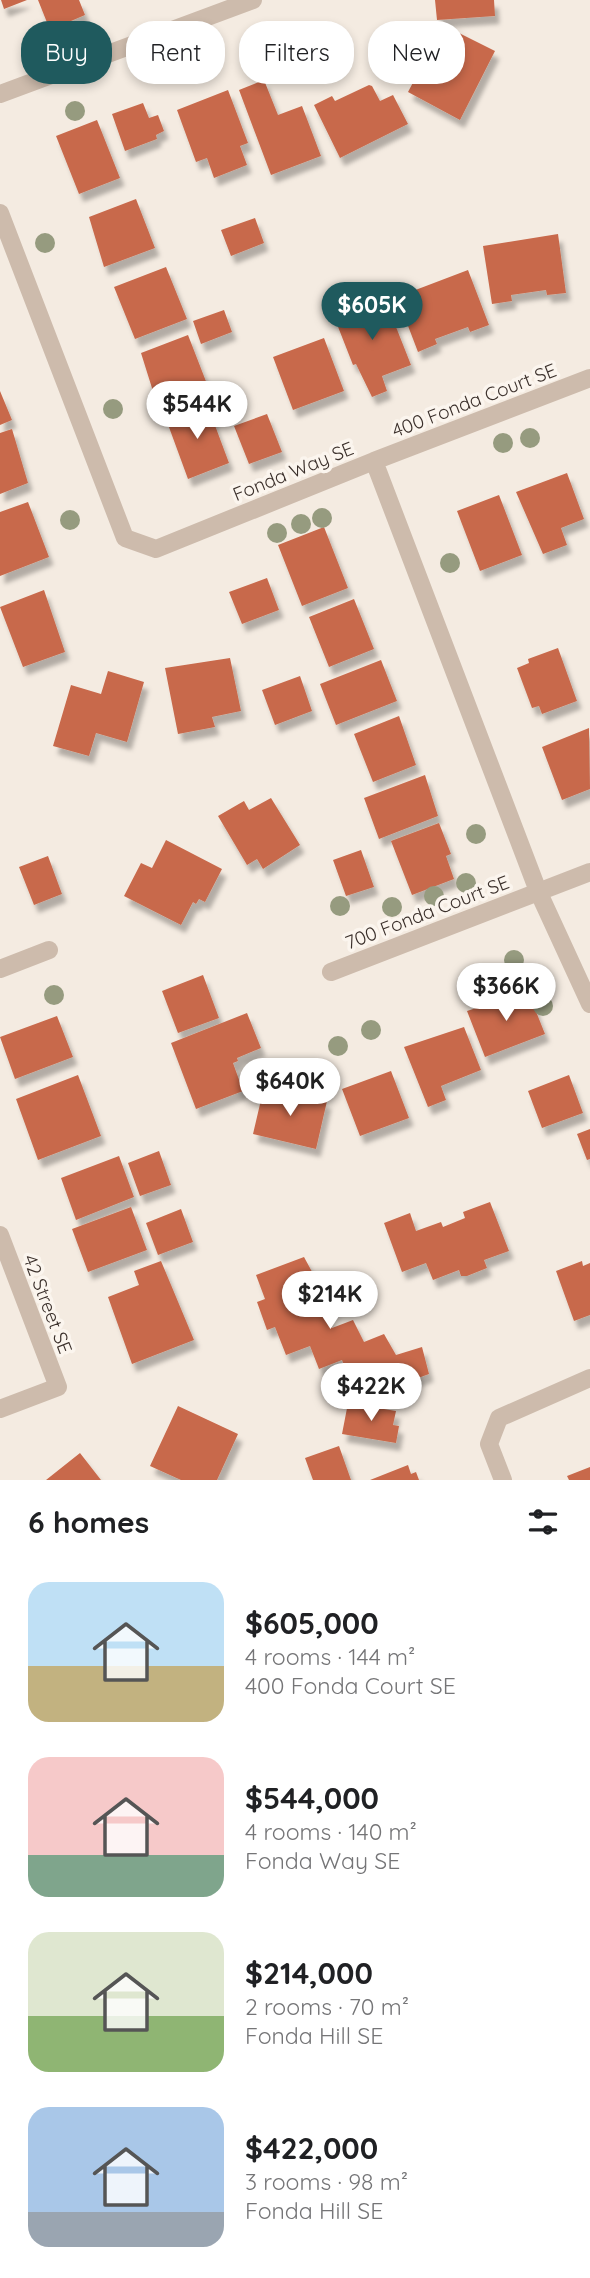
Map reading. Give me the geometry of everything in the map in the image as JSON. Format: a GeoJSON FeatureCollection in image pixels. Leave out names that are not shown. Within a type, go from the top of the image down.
{"type":"FeatureCollection","features":[{"type":"Feature","properties":{"kind":"street"},"geometry":{"type":"LineString","coordinates":[[0,94],[253,0]]}},
{"type":"Feature","properties":{"kind":"street","name":"Fonda Way SE"},"geometry":{"type":"LineString","coordinates":[[0,213],[125,538],[156,549],[374,461],[538,891],[590,1004]]}},
{"type":"Feature","properties":{"kind":"street","name":"400 Fonda Court SE"},"geometry":{"type":"LineString","coordinates":[[374,461],[590,378]]}},
{"type":"Feature","properties":{"kind":"street","name":"700 Fonda Court SE"},"geometry":{"type":"LineString","coordinates":[[331,972],[590,872]]}},
{"type":"Feature","properties":{"kind":"street"},"geometry":{"type":"LineString","coordinates":[[0,969],[49,950]]}},
{"type":"Feature","properties":{"kind":"street","name":"42 Street SE"},"geometry":{"type":"LineString","coordinates":[[0,1236],[58,1387],[0,1409]]}},
{"type":"Feature","properties":{"kind":"street"},"geometry":{"type":"LineString","coordinates":[[503,1480],[489,1444],[499,1418],[590,1378]]}},
{"type":"Feature","properties":{"kind":"building"},"geometry":{"type":"Polygon","coordinates":[[[1,0],[27,0],[4,9],[1,0]]]}},
{"type":"Feature","properties":{"kind":"building"},"geometry":{"type":"Polygon","coordinates":[[[38,0],[79,0],[85,15],[71,21],[46,21],[38,0]]]}},
{"type":"Feature","properties":{"kind":"building"},"geometry":{"type":"Polygon","coordinates":[[[435,0],[494,0],[495,16],[437,20],[435,0]]]}},
{"type":"Feature","properties":{"kind":"building"},"geometry":{"type":"Polygon","coordinates":[[[465,36],[495,51],[460,120],[408,92],[412,84],[465,84],[465,36]]]}},
{"type":"Feature","properties":{"kind":"building"},"geometry":{"type":"Polygon","coordinates":[[[254,84],[266,84],[278,115],[302,106],[321,156],[271,175],[239,90],[254,84]]]}},
{"type":"Feature","properties":{"kind":"building"},"geometry":{"type":"Polygon","coordinates":[[[369,85],[380,101],[393,95],[408,124],[340,158],[314,105],[332,96],[335,101],[369,85]]]}},
{"type":"Feature","properties":{"kind":"building"},"geometry":{"type":"Polygon","coordinates":[[[228,90],[248,143],[240,146],[247,165],[214,178],[207,158],[196,162],[177,110],[228,90]]]}},
{"type":"Feature","properties":{"kind":"building"},"geometry":{"type":"Polygon","coordinates":[[[143,103],[149,118],[158,115],[164,131],[156,135],[157,139],[125,151],[112,114],[143,103]]]}},
{"type":"Feature","properties":{"kind":"building"},"geometry":{"type":"Polygon","coordinates":[[[97,120],[120,178],[79,194],[56,136],[97,120]]]}},
{"type":"Feature","properties":{"kind":"building"},"geometry":{"type":"Polygon","coordinates":[[[136,199],[155,248],[104,267],[89,217],[136,199]]]}},
{"type":"Feature","properties":{"kind":"building"},"geometry":{"type":"Polygon","coordinates":[[[255,218],[264,243],[231,256],[221,230],[255,218]]]}},
{"type":"Feature","properties":{"kind":"building"},"geometry":{"type":"Polygon","coordinates":[[[558,234],[566,293],[547,295],[546,290],[511,295],[512,301],[492,304],[483,246],[558,234]]]}},
{"type":"Feature","properties":{"kind":"building"},"geometry":{"type":"Polygon","coordinates":[[[166,267],[187,319],[135,339],[114,287],[166,267]]]}},
{"type":"Feature","properties":{"kind":"building"},"geometry":{"type":"Polygon","coordinates":[[[468,270],[489,325],[470,332],[468,327],[435,339],[437,344],[418,352],[397,297],[468,270]]]}},
{"type":"Feature","properties":{"kind":"building"},"geometry":{"type":"Polygon","coordinates":[[[383,294],[411,365],[382,376],[387,391],[372,397],[356,364],[353,365],[333,314],[383,294]]]}},
{"type":"Feature","properties":{"kind":"building"},"geometry":{"type":"Polygon","coordinates":[[[224,310],[232,332],[201,344],[193,321],[224,310]]]}},
{"type":"Feature","properties":{"kind":"building"},"geometry":{"type":"Polygon","coordinates":[[[188,335],[207,384],[157,404],[141,353],[188,335]]]}},
{"type":"Feature","properties":{"kind":"building"},"geometry":{"type":"Polygon","coordinates":[[[324,338],[344,391],[293,410],[273,357],[324,338]]]}},
{"type":"Feature","properties":{"kind":"building"},"geometry":{"type":"Polygon","coordinates":[[[0,391],[12,420],[0,425],[0,391]]]}},
{"type":"Feature","properties":{"kind":"building"},"geometry":{"type":"Polygon","coordinates":[[[207,404],[229,463],[188,479],[166,419],[207,404]]]}},
{"type":"Feature","properties":{"kind":"building"},"geometry":{"type":"Polygon","coordinates":[[[267,414],[282,452],[249,464],[234,426],[267,414]]]}},
{"type":"Feature","properties":{"kind":"building"},"geometry":{"type":"Polygon","coordinates":[[[12,429],[28,483],[0,494],[0,433],[12,429]]]}},
{"type":"Feature","properties":{"kind":"building"},"geometry":{"type":"Polygon","coordinates":[[[567,473],[584,519],[561,528],[567,545],[543,554],[516,492],[567,473]]]}},
{"type":"Feature","properties":{"kind":"building"},"geometry":{"type":"Polygon","coordinates":[[[499,495],[522,555],[480,571],[457,511],[499,495]]]}},
{"type":"Feature","properties":{"kind":"building"},"geometry":{"type":"Polygon","coordinates":[[[28,502],[49,557],[0,576],[0,512],[28,502]]]}},
{"type":"Feature","properties":{"kind":"building"},"geometry":{"type":"Polygon","coordinates":[[[324,527],[348,588],[302,606],[278,545],[324,527]]]}},
{"type":"Feature","properties":{"kind":"building"},"geometry":{"type":"Polygon","coordinates":[[[267,578],[279,610],[242,624],[229,592],[267,578]]]}},
{"type":"Feature","properties":{"kind":"building"},"geometry":{"type":"Polygon","coordinates":[[[44,590],[65,652],[23,667],[0,607],[44,590]]]}},
{"type":"Feature","properties":{"kind":"building"},"geometry":{"type":"Polygon","coordinates":[[[354,599],[374,649],[329,667],[309,617],[354,599]]]}},
{"type":"Feature","properties":{"kind":"building"},"geometry":{"type":"Polygon","coordinates":[[[558,648],[577,701],[542,714],[539,706],[532,708],[517,668],[529,663],[528,659],[558,648]]]}},
{"type":"Feature","properties":{"kind":"building"},"geometry":{"type":"Polygon","coordinates":[[[230,658],[241,711],[212,717],[215,727],[178,734],[165,668],[230,658]]]}},
{"type":"Feature","properties":{"kind":"building"},"geometry":{"type":"Polygon","coordinates":[[[381,660],[397,701],[336,725],[320,684],[381,660]]]}},
{"type":"Feature","properties":{"kind":"building"},"geometry":{"type":"Polygon","coordinates":[[[108,671],[144,682],[127,742],[96,733],[89,756],[53,746],[71,685],[101,694],[108,671]]]}},
{"type":"Feature","properties":{"kind":"building"},"geometry":{"type":"Polygon","coordinates":[[[300,676],[312,711],[275,725],[262,690],[300,676]]]}},
{"type":"Feature","properties":{"kind":"building"},"geometry":{"type":"Polygon","coordinates":[[[399,716],[416,765],[373,782],[354,734],[399,716]]]}},
{"type":"Feature","properties":{"kind":"building"},"geometry":{"type":"Polygon","coordinates":[[[589,728],[590,789],[562,800],[542,747],[589,728]]]}},
{"type":"Feature","properties":{"kind":"building"},"geometry":{"type":"Polygon","coordinates":[[[425,775],[438,816],[379,839],[364,798],[425,775]]]}},
{"type":"Feature","properties":{"kind":"building"},"geometry":{"type":"Polygon","coordinates":[[[271,798],[300,845],[263,869],[257,859],[247,865],[218,816],[244,801],[249,810],[271,798]]]}},
{"type":"Feature","properties":{"kind":"building"},"geometry":{"type":"Polygon","coordinates":[[[439,823],[451,854],[446,856],[454,879],[412,895],[391,841],[439,823]]]}},
{"type":"Feature","properties":{"kind":"building"},"geometry":{"type":"Polygon","coordinates":[[[166,840],[222,869],[205,902],[199,899],[196,904],[193,902],[181,925],[124,896],[141,863],[152,868],[166,840]]]}},
{"type":"Feature","properties":{"kind":"building"},"geometry":{"type":"Polygon","coordinates":[[[361,850],[374,887],[346,896],[333,860],[361,850]]]}},
{"type":"Feature","properties":{"kind":"building"},"geometry":{"type":"Polygon","coordinates":[[[48,856],[62,894],[34,905],[19,867],[48,856]]]}},
{"type":"Feature","properties":{"kind":"building"},"geometry":{"type":"Polygon","coordinates":[[[203,975],[219,1018],[178,1033],[162,991],[203,975]]]}},
{"type":"Feature","properties":{"kind":"building"},"geometry":{"type":"Polygon","coordinates":[[[527,989],[545,1034],[485,1057],[467,1011],[506,998],[505,995],[527,989]]]}},
{"type":"Feature","properties":{"kind":"building"},"geometry":{"type":"Polygon","coordinates":[[[247,1013],[261,1048],[237,1058],[238,1061],[233,1063],[243,1091],[196,1109],[171,1043],[247,1013]]]}},
{"type":"Feature","properties":{"kind":"building"},"geometry":{"type":"Polygon","coordinates":[[[57,1016],[73,1057],[15,1079],[0,1037],[57,1016]]]}},
{"type":"Feature","properties":{"kind":"building"},"geometry":{"type":"Polygon","coordinates":[[[464,1027],[481,1070],[441,1086],[446,1100],[428,1107],[404,1047],[464,1027]]]}},
{"type":"Feature","properties":{"kind":"building"},"geometry":{"type":"Polygon","coordinates":[[[391,1071],[409,1118],[360,1136],[342,1089],[391,1071]]]}},
{"type":"Feature","properties":{"kind":"building"},"geometry":{"type":"Polygon","coordinates":[[[78,1075],[101,1136],[38,1160],[16,1099],[78,1075]]]}},
{"type":"Feature","properties":{"kind":"building"},"geometry":{"type":"Polygon","coordinates":[[[569,1075],[583,1113],[542,1128],[528,1091],[569,1075]]]}},
{"type":"Feature","properties":{"kind":"building"},"geometry":{"type":"Polygon","coordinates":[[[264,1087],[327,1101],[316,1149],[253,1134],[264,1087]]]}},
{"type":"Feature","properties":{"kind":"building"},"geometry":{"type":"Polygon","coordinates":[[[590,1129],[590,1159],[587,1160],[577,1134],[590,1129]]]}},
{"type":"Feature","properties":{"kind":"building"},"geometry":{"type":"Polygon","coordinates":[[[159,1151],[171,1185],[140,1196],[128,1163],[159,1151]]]}},
{"type":"Feature","properties":{"kind":"building"},"geometry":{"type":"Polygon","coordinates":[[[119,1156],[134,1197],[76,1220],[61,1178],[119,1156]]]}},
{"type":"Feature","properties":{"kind":"building"},"geometry":{"type":"Polygon","coordinates":[[[490,1202],[509,1251],[484,1260],[487,1268],[467,1276],[461,1276],[459,1270],[433,1280],[426,1263],[402,1272],[384,1223],[410,1213],[416,1231],[441,1222],[443,1227],[465,1218],[463,1212],[490,1202]]]}},
{"type":"Feature","properties":{"kind":"building"},"geometry":{"type":"Polygon","coordinates":[[[131,1207],[147,1250],[88,1272],[72,1229],[131,1207]]]}},
{"type":"Feature","properties":{"kind":"building"},"geometry":{"type":"Polygon","coordinates":[[[181,1209],[193,1242],[158,1255],[146,1223],[181,1209]]]}},
{"type":"Feature","properties":{"kind":"building"},"geometry":{"type":"Polygon","coordinates":[[[304,1257],[317,1281],[306,1287],[318,1307],[315,1310],[322,1307],[332,1328],[353,1320],[364,1342],[384,1334],[396,1355],[422,1347],[429,1374],[380,1392],[373,1374],[351,1383],[342,1360],[319,1369],[310,1346],[286,1355],[275,1327],[267,1330],[257,1302],[265,1299],[256,1275],[304,1257]]]}},
{"type":"Feature","properties":{"kind":"building"},"geometry":{"type":"Polygon","coordinates":[[[161,1261],[194,1340],[132,1364],[108,1297],[139,1285],[134,1271],[161,1261]]]}},
{"type":"Feature","properties":{"kind":"building"},"geometry":{"type":"Polygon","coordinates":[[[582,1261],[583,1266],[590,1263],[590,1315],[574,1321],[556,1271],[582,1261]]]}},
{"type":"Feature","properties":{"kind":"building"},"geometry":{"type":"Polygon","coordinates":[[[348,1403],[396,1411],[393,1425],[399,1426],[396,1443],[342,1434],[348,1403]]]}},
{"type":"Feature","properties":{"kind":"building"},"geometry":{"type":"Polygon","coordinates":[[[178,1406],[238,1434],[217,1480],[181,1480],[150,1466],[178,1406]]]}},
{"type":"Feature","properties":{"kind":"building"},"geometry":{"type":"Polygon","coordinates":[[[339,1446],[351,1480],[313,1480],[305,1458],[339,1446]]]}},
{"type":"Feature","properties":{"kind":"building"},"geometry":{"type":"Polygon","coordinates":[[[80,1453],[101,1480],[46,1480],[80,1453]]]}},
{"type":"Feature","properties":{"kind":"building"},"geometry":{"type":"Polygon","coordinates":[[[408,1465],[411,1474],[416,1472],[419,1480],[370,1480],[408,1465]]]}},
{"type":"Feature","properties":{"kind":"building"},"geometry":{"type":"Polygon","coordinates":[[[590,1467],[590,1480],[569,1480],[567,1476],[590,1467]]]}}]}
